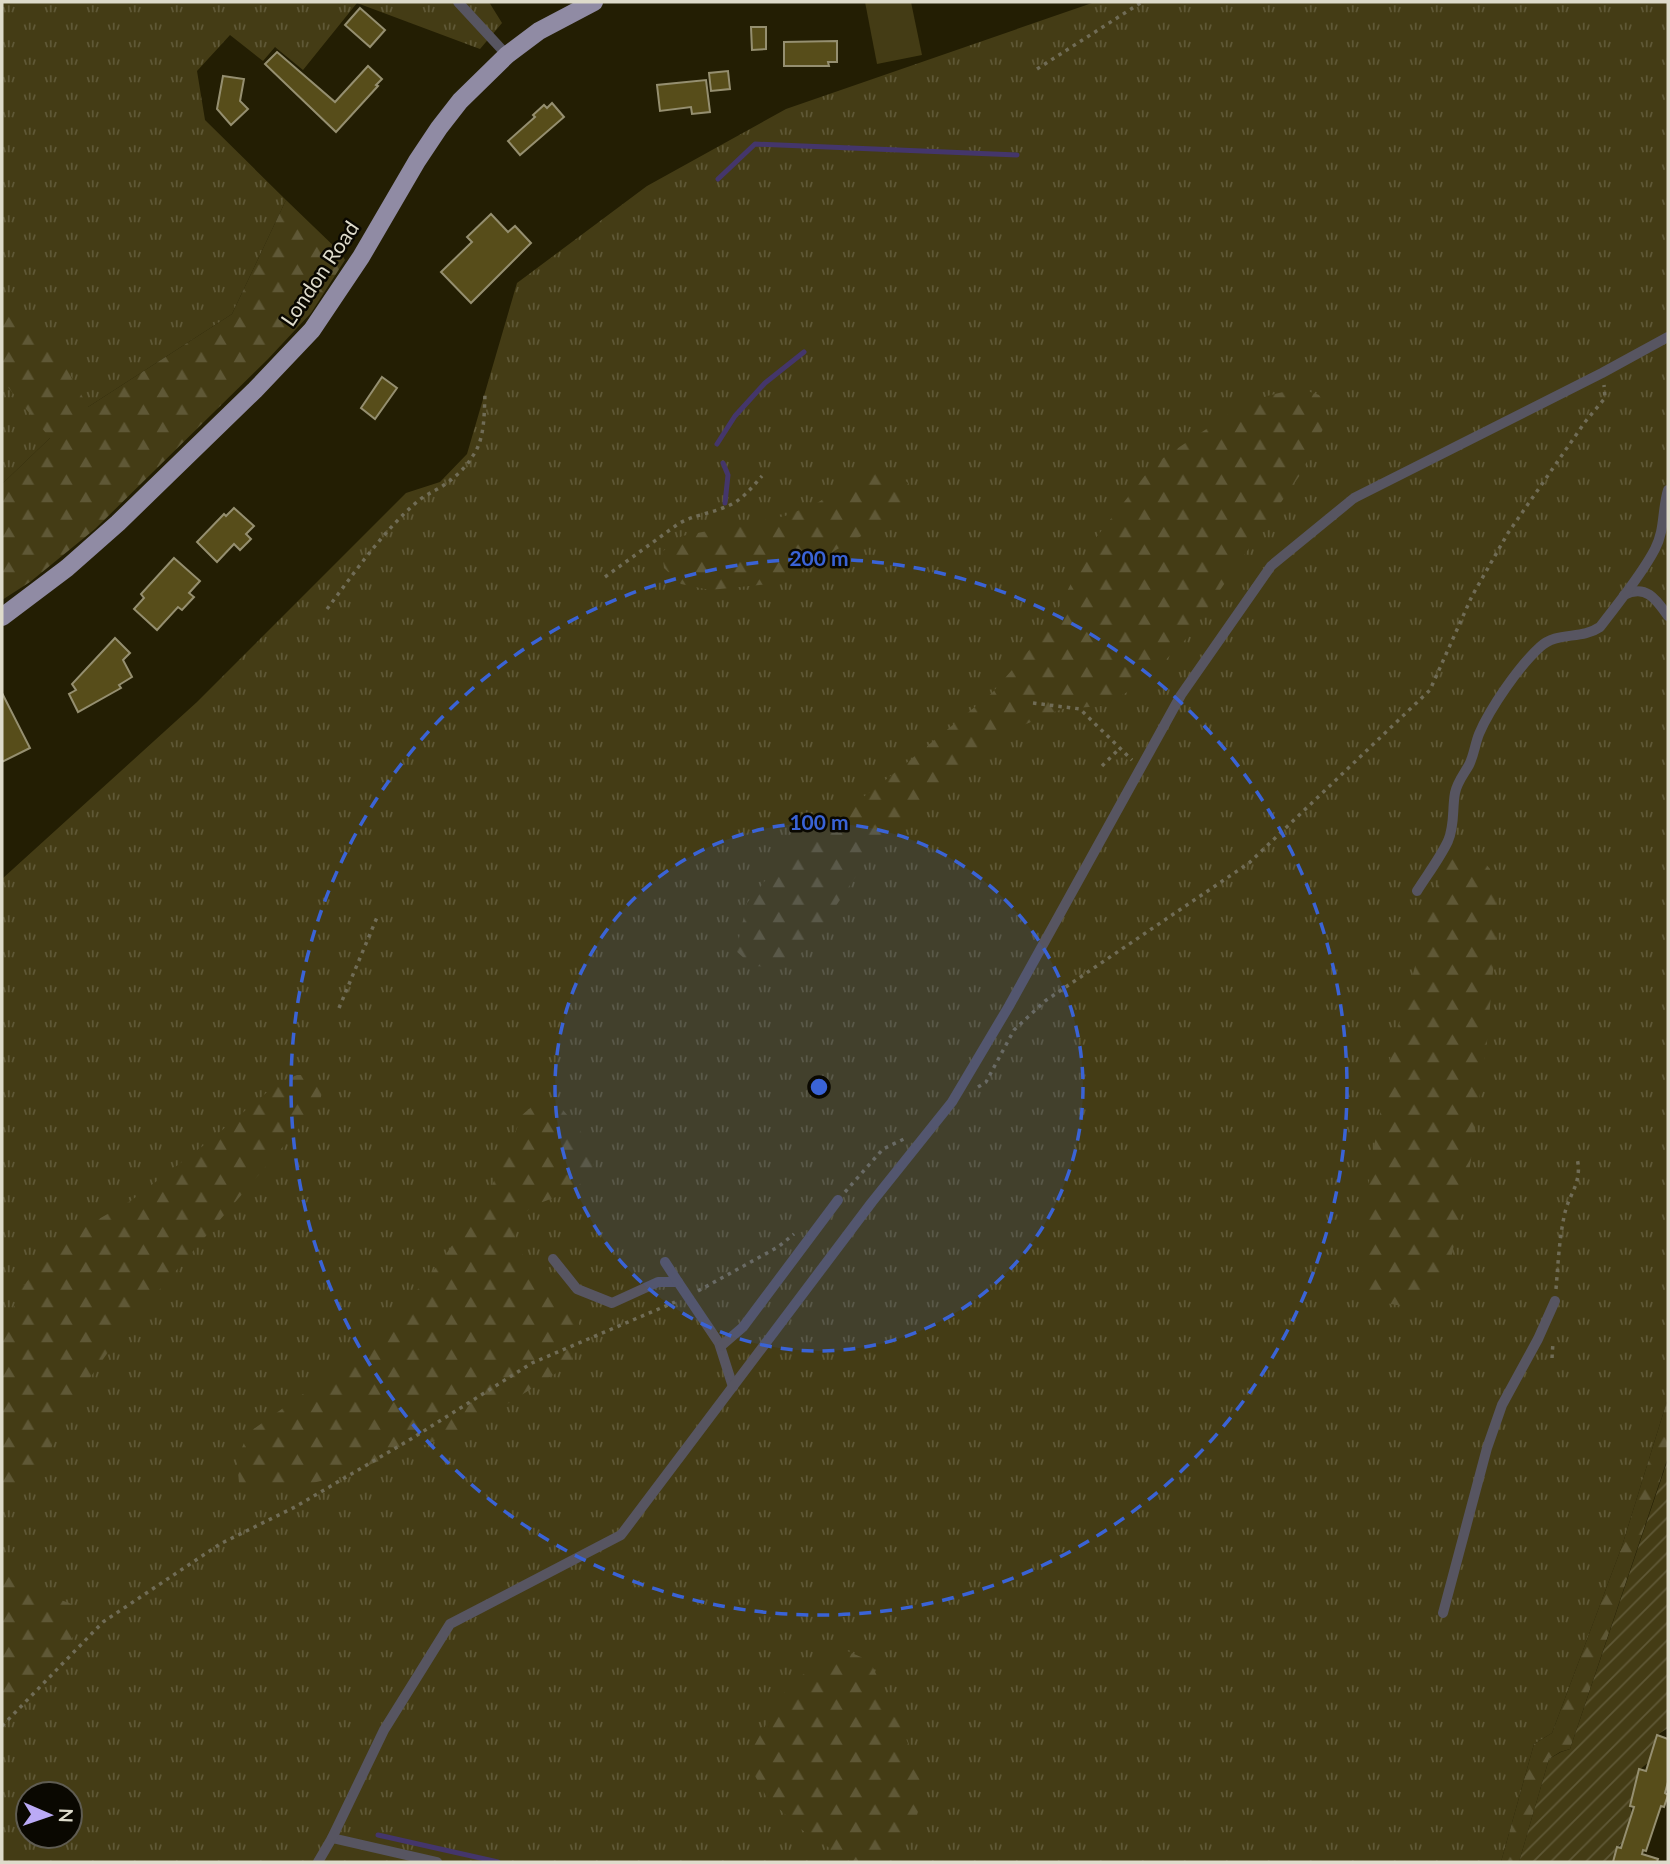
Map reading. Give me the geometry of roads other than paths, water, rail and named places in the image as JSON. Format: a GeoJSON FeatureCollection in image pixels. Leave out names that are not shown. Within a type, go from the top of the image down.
{"type":"FeatureCollection","features":[{"type":"Feature","properties":{"kind":"main road","name":"London Road"},"geometry":{"type":"LineString","coordinates":[[2,617],[67,568],[118,523],[255,390],[312,330],[354,268],[416,161],[460,101],[507,55],[539,31],[594,2]]}},
{"type":"Feature","properties":{"kind":"lane"},"geometry":{"type":"LineString","coordinates":[[458,2],[507,55]]}},
{"type":"Feature","properties":{"kind":"lane"},"geometry":{"type":"LineString","coordinates":[[317,1862],[384,1730],[450,1624],[621,1535],[872,1202],[952,1101],[1009,1006],[1181,695],[1271,566],[1354,498],[1668,337]]}},
{"type":"Feature","properties":{"kind":"lane"},"geometry":{"type":"LineString","coordinates":[[1417,891],[1448,839],[1454,820],[1455,793],[1488,715],[1542,644],[1559,637],[1592,632],[1600,627],[1656,549],[1664,524],[1668,490]]}},
{"type":"Feature","properties":{"kind":"lane"},"geometry":{"type":"LineString","coordinates":[[1624,595],[1637,590],[1646,593],[1655,598],[1668,616]]}},
{"type":"Feature","properties":{"kind":"lane"},"geometry":{"type":"LineString","coordinates":[[721,1346],[743,1327],[838,1200]]}},
{"type":"Feature","properties":{"kind":"lane"},"geometry":{"type":"LineString","coordinates":[[553,1259],[577,1289],[612,1303],[658,1282],[678,1282]]}},
{"type":"Feature","properties":{"kind":"lane"},"geometry":{"type":"LineString","coordinates":[[665,1262],[721,1346],[733,1387]]}},
{"type":"Feature","properties":{"kind":"lane"},"geometry":{"type":"LineString","coordinates":[[1443,1613],[1498,1416],[1555,1301]]}},
{"type":"Feature","properties":{"kind":"lane"},"geometry":{"type":"LineString","coordinates":[[331,1838],[438,1862]]}},
{"type":"Feature","properties":{"kind":"waterway"},"geometry":{"type":"LineString","coordinates":[[718,179],[755,144],[1017,155]]}},
{"type":"Feature","properties":{"kind":"waterway"},"geometry":{"type":"LineString","coordinates":[[717,444],[735,416],[765,383],[804,352]]}},
{"type":"Feature","properties":{"kind":"waterway"},"geometry":{"type":"LineString","coordinates":[[723,463],[728,475],[725,503]]}},
{"type":"Feature","properties":{"kind":"waterway"},"geometry":{"type":"LineString","coordinates":[[378,1835],[498,1862]]}}]}
